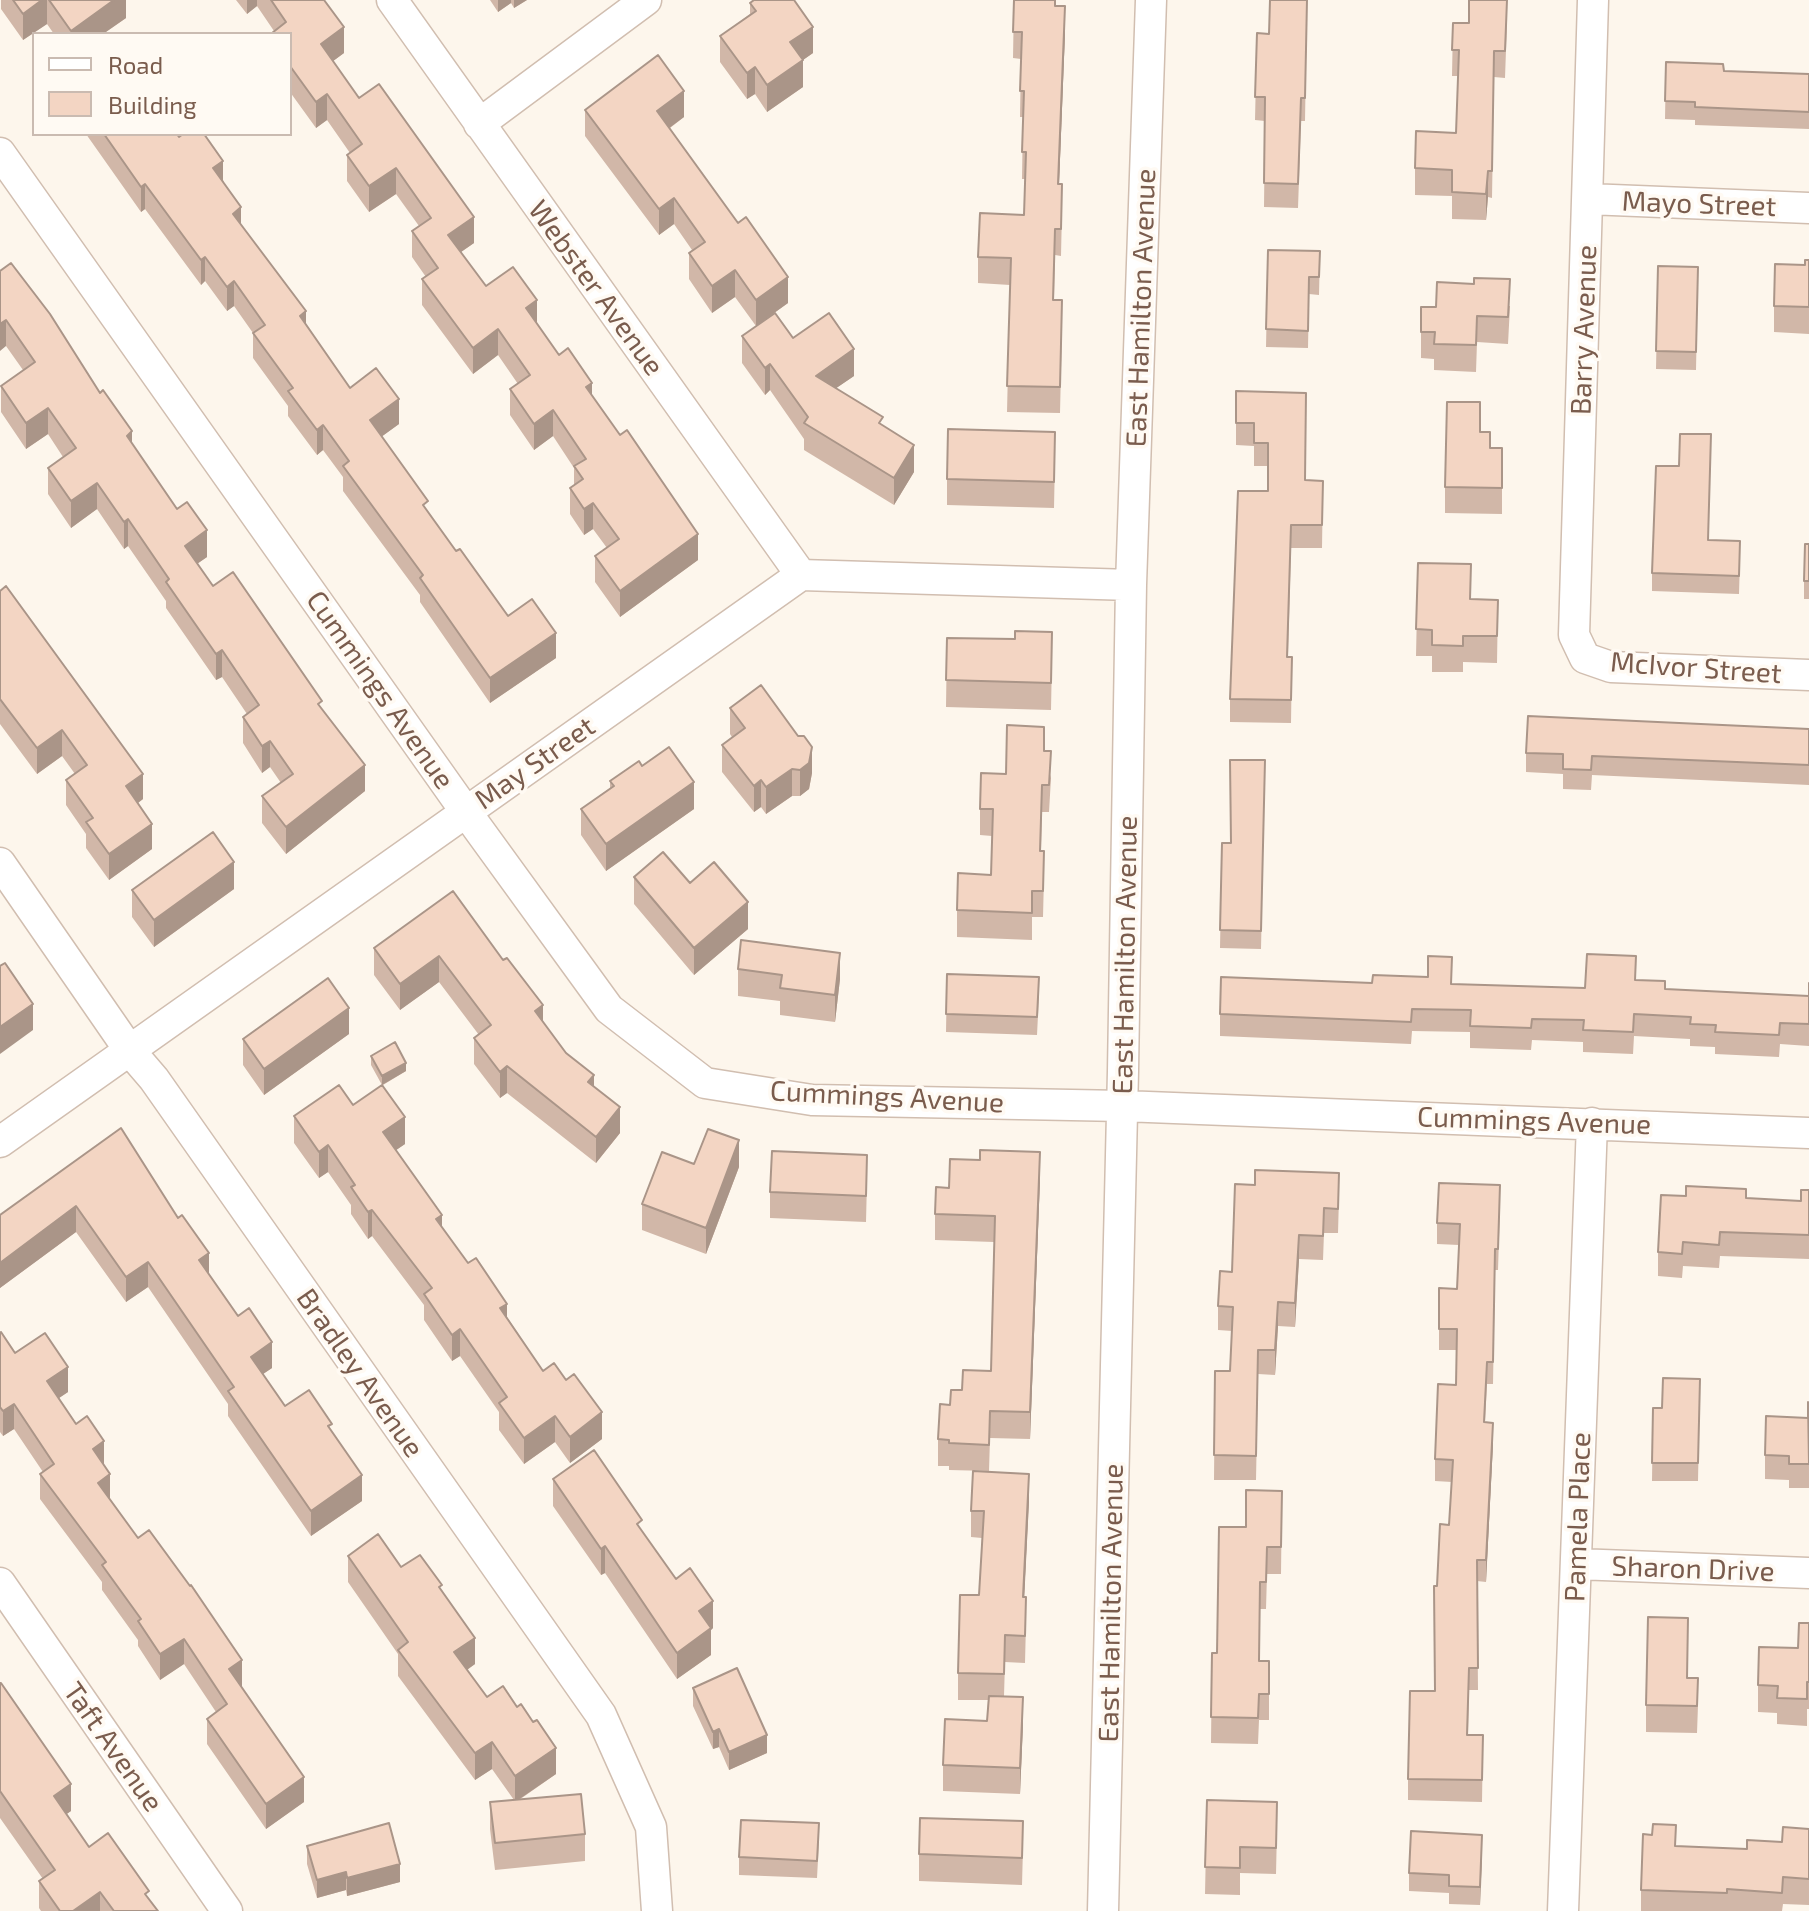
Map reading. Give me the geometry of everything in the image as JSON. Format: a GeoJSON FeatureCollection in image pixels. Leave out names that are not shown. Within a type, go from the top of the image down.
{"type":"FeatureCollection","features":[{"type":"Feature","properties":{"kind":"street","name":"Webster Avenue"},"geometry":{"type":"LineString","coordinates":[[392,0],[801,575]]}},
{"type":"Feature","properties":{"kind":"street"},"geometry":{"type":"LineString","coordinates":[[479,124],[646,0]]}},
{"type":"Feature","properties":{"kind":"street","name":"East Hamilton Avenue"},"geometry":{"type":"LineString","coordinates":[[1103,1911],[1123,1106],[1131,585],[1151,0]]}},
{"type":"Feature","properties":{"kind":"street","name":"Barry Avenue"},"geometry":{"type":"LineString","coordinates":[[1585,658],[1574,635],[1593,0]]}},
{"type":"Feature","properties":{"kind":"street","name":"Cummings Avenue"},"geometry":{"type":"LineString","coordinates":[[0,153],[609,1009],[705,1083],[812,1100],[1123,1106],[1809,1133]]}},
{"type":"Feature","properties":{"kind":"street","name":"Mayo Street"},"geometry":{"type":"LineString","coordinates":[[1588,199],[1809,208]]}},
{"type":"Feature","properties":{"kind":"street"},"geometry":{"type":"LineString","coordinates":[[801,575],[1131,585]]}},
{"type":"Feature","properties":{"kind":"street","name":"May Street"},"geometry":{"type":"LineString","coordinates":[[0,1142],[801,575]]}},
{"type":"Feature","properties":{"kind":"street","name":"McIvor Street"},"geometry":{"type":"LineString","coordinates":[[1585,658],[1611,667],[1809,675]]}},
{"type":"Feature","properties":{"kind":"street","name":"Bradley Avenue"},"geometry":{"type":"LineString","coordinates":[[0,863],[601,1715],[651,1827],[657,1911]]}},
{"type":"Feature","properties":{"kind":"street","name":"Pamela Place"},"geometry":{"type":"LineString","coordinates":[[1563,1911],[1592,1123]]}},
{"type":"Feature","properties":{"kind":"street","name":"Sharon Drive"},"geometry":{"type":"LineString","coordinates":[[1577,1564],[1809,1573]]}},
{"type":"Feature","properties":{"kind":"street","name":"Taft Avenue"},"geometry":{"type":"LineString","coordinates":[[0,1583],[227,1911]]}},
{"type":"Feature","properties":{"kind":"building"},"geometry":{"type":"Polygon","coordinates":[[[13,0],[42,0],[23,14],[13,0]]]}},
{"type":"Feature","properties":{"kind":"building"},"geometry":{"type":"Polygon","coordinates":[[[49,0],[114,0],[71,31],[49,0]]]}},
{"type":"Feature","properties":{"kind":"building"},"geometry":{"type":"Polygon","coordinates":[[[271,0],[324,0],[344,27],[321,44],[359,98],[379,84],[474,217],[448,235],[486,286],[513,267],[537,300],[526,308],[559,355],[568,348],[592,383],[586,387],[620,435],[627,430],[698,534],[620,591],[595,556],[619,539],[593,503],[584,509],[570,488],[583,479],[574,466],[586,459],[553,410],[534,424],[510,389],[530,375],[498,329],[473,348],[422,279],[438,268],[412,231],[431,218],[396,168],[369,186],[347,155],[362,144],[327,94],[316,102],[292,69],[292,32],[273,32],[286,22],[271,0]]]}},
{"type":"Feature","properties":{"kind":"building"},"geometry":{"type":"Polygon","coordinates":[[[754,0],[794,0],[813,27],[790,42],[803,60],[767,85],[755,67],[747,73],[720,36],[756,11],[750,3],[754,0]]]}},
{"type":"Feature","properties":{"kind":"building"},"geometry":{"type":"Polygon","coordinates":[[[1014,0],[1055,0],[1055,6],[1065,6],[1058,184],[1062,184],[1061,229],[1055,229],[1053,300],[1062,300],[1060,387],[1007,386],[1011,258],[978,257],[980,213],[1024,215],[1026,152],[1022,152],[1022,32],[1013,32],[1014,0]]]}},
{"type":"Feature","properties":{"kind":"building"},"geometry":{"type":"Polygon","coordinates":[[[1270,0],[1307,0],[1305,98],[1301,98],[1298,184],[1264,183],[1265,97],[1255,97],[1257,33],[1269,34],[1270,0]]]}},
{"type":"Feature","properties":{"kind":"building"},"geometry":{"type":"Polygon","coordinates":[[[1469,0],[1507,0],[1505,51],[1494,51],[1492,171],[1488,171],[1486,194],[1452,192],[1452,170],[1415,168],[1416,131],[1456,133],[1459,50],[1452,50],[1453,23],[1469,23],[1469,0]]]}},
{"type":"Feature","properties":{"kind":"building"},"geometry":{"type":"Polygon","coordinates":[[[658,55],[684,91],[657,111],[738,223],[746,217],[788,277],[756,300],[735,270],[712,286],[689,253],[705,242],[674,198],[659,209],[585,110],[658,55]]]}},
{"type":"Feature","properties":{"kind":"building"},"geometry":{"type":"Polygon","coordinates":[[[1666,62],[1723,64],[1724,71],[1809,74],[1809,112],[1695,107],[1695,102],[1665,101],[1666,62]]]}},
{"type":"Feature","properties":{"kind":"building"},"geometry":{"type":"Polygon","coordinates":[[[105,136],[205,136],[223,161],[213,168],[241,207],[233,214],[306,311],[300,316],[350,388],[376,368],[399,399],[370,420],[428,501],[423,505],[456,551],[460,549],[508,616],[532,599],[556,633],[490,678],[420,578],[423,575],[343,466],[349,461],[323,425],[317,430],[288,391],[293,388],[253,333],[265,325],[234,281],[227,287],[205,257],[201,260],[145,184],[141,187],[105,136]]]}},
{"type":"Feature","properties":{"kind":"building"},"geometry":{"type":"Polygon","coordinates":[[[1268,250],[1320,251],[1319,277],[1309,277],[1308,331],[1266,329],[1268,250]]]}},
{"type":"Feature","properties":{"kind":"building"},"geometry":{"type":"Polygon","coordinates":[[[1805,260],[1809,260],[1809,307],[1774,306],[1775,264],[1805,265],[1805,260]]]}},
{"type":"Feature","properties":{"kind":"building"},"geometry":{"type":"Polygon","coordinates":[[[11,263],[50,314],[100,393],[103,390],[132,431],[127,436],[177,509],[187,502],[207,530],[185,546],[213,586],[233,572],[322,701],[318,704],[365,765],[286,827],[262,796],[293,774],[270,741],[262,746],[243,717],[259,705],[222,650],[216,654],[166,582],[169,579],[128,519],[124,522],[97,483],[71,501],[48,468],[76,448],[48,408],[26,423],[1,386],[35,362],[6,320],[0,324],[0,271],[11,263]]]}},
{"type":"Feature","properties":{"kind":"building"},"geometry":{"type":"Polygon","coordinates":[[[1658,266],[1698,267],[1696,352],[1656,351],[1658,266]]]}},
{"type":"Feature","properties":{"kind":"building"},"geometry":{"type":"Polygon","coordinates":[[[1474,278],[1510,279],[1508,317],[1477,316],[1476,345],[1434,344],[1435,332],[1421,332],[1421,307],[1436,307],[1437,282],[1474,284],[1474,278]]]}},
{"type":"Feature","properties":{"kind":"building"},"geometry":{"type":"Polygon","coordinates":[[[775,313],[793,338],[829,313],[854,349],[816,376],[883,417],[879,423],[914,445],[894,478],[804,423],[808,417],[770,364],[765,368],[742,336],[775,313]]]}},
{"type":"Feature","properties":{"kind":"building"},"geometry":{"type":"Polygon","coordinates":[[[1236,391],[1306,393],[1305,480],[1323,481],[1322,525],[1291,525],[1287,657],[1292,657],[1291,700],[1230,699],[1238,491],[1268,491],[1268,443],[1254,443],[1254,423],[1236,423],[1236,391]]]}},
{"type":"Feature","properties":{"kind":"building"},"geometry":{"type":"Polygon","coordinates":[[[1447,402],[1480,402],[1480,432],[1490,432],[1490,448],[1502,448],[1502,488],[1445,487],[1447,402]]]}},
{"type":"Feature","properties":{"kind":"building"},"geometry":{"type":"Polygon","coordinates":[[[948,429],[1055,432],[1054,482],[947,479],[948,429]]]}},
{"type":"Feature","properties":{"kind":"building"},"geometry":{"type":"Polygon","coordinates":[[[1680,434],[1711,434],[1708,540],[1740,541],[1739,576],[1652,573],[1656,466],[1679,466],[1680,434]]]}},
{"type":"Feature","properties":{"kind":"building"},"geometry":{"type":"Polygon","coordinates":[[[1805,544],[1809,544],[1809,581],[1804,581],[1805,544]]]}},
{"type":"Feature","properties":{"kind":"building"},"geometry":{"type":"Polygon","coordinates":[[[1418,563],[1471,564],[1470,599],[1498,600],[1497,636],[1463,636],[1463,646],[1432,645],[1432,630],[1416,629],[1418,563]]]}},
{"type":"Feature","properties":{"kind":"building"},"geometry":{"type":"Polygon","coordinates":[[[6,586],[143,774],[126,786],[152,824],[109,854],[86,822],[93,818],[66,780],[87,765],[62,730],[37,748],[0,699],[0,591],[6,586]]]}},
{"type":"Feature","properties":{"kind":"building"},"geometry":{"type":"Polygon","coordinates":[[[1015,631],[1052,632],[1051,683],[946,680],[947,638],[1015,639],[1015,631]]]}},
{"type":"Feature","properties":{"kind":"building"},"geometry":{"type":"Polygon","coordinates":[[[761,685],[798,736],[804,736],[812,747],[809,763],[800,770],[792,769],[766,787],[761,780],[754,786],[722,745],[745,728],[730,708],[761,685]]]}},
{"type":"Feature","properties":{"kind":"building"},"geometry":{"type":"Polygon","coordinates":[[[1528,716],[1809,729],[1809,765],[1592,756],[1591,770],[1563,769],[1563,754],[1526,753],[1528,716]]]}},
{"type":"Feature","properties":{"kind":"building"},"geometry":{"type":"Polygon","coordinates":[[[1007,725],[1044,727],[1044,751],[1051,751],[1049,785],[1042,785],[1040,851],[1044,851],[1043,891],[1032,891],[1032,913],[957,910],[958,873],[991,875],[993,809],[980,809],[981,773],[1006,774],[1007,725]]]}},
{"type":"Feature","properties":{"kind":"building"},"geometry":{"type":"Polygon","coordinates":[[[669,747],[694,782],[606,844],[581,809],[614,786],[610,781],[639,761],[642,766],[669,747]]]}},
{"type":"Feature","properties":{"kind":"building"},"geometry":{"type":"Polygon","coordinates":[[[1230,760],[1265,760],[1261,931],[1220,930],[1222,843],[1231,843],[1230,760]]]}},
{"type":"Feature","properties":{"kind":"building"},"geometry":{"type":"Polygon","coordinates":[[[213,832],[234,862],[154,920],[132,890],[213,832]]]}},
{"type":"Feature","properties":{"kind":"building"},"geometry":{"type":"Polygon","coordinates":[[[663,852],[690,883],[714,862],[748,902],[694,948],[634,877],[663,852]]]}},
{"type":"Feature","properties":{"kind":"building"},"geometry":{"type":"Polygon","coordinates":[[[453,891],[503,960],[507,958],[543,1005],[535,1011],[566,1053],[594,1075],[588,1082],[620,1107],[596,1137],[507,1066],[500,1072],[474,1038],[491,1025],[439,956],[400,984],[374,948],[453,891]]]}},
{"type":"Feature","properties":{"kind":"building"},"geometry":{"type":"Polygon","coordinates":[[[741,940],[840,953],[835,995],[780,988],[782,975],[738,969],[741,940]]]}},
{"type":"Feature","properties":{"kind":"building"},"geometry":{"type":"Polygon","coordinates":[[[1587,954],[1636,956],[1635,980],[1665,981],[1665,989],[1809,996],[1809,1024],[1780,1023],[1779,1035],[1715,1032],[1716,1025],[1690,1024],[1691,1017],[1634,1014],[1633,1032],[1583,1030],[1584,1020],[1532,1019],[1531,1028],[1470,1026],[1471,1010],[1412,1009],[1411,1022],[1220,1014],[1221,977],[1372,983],[1373,975],[1428,977],[1428,956],[1452,957],[1451,984],[1585,988],[1587,954]]]}},
{"type":"Feature","properties":{"kind":"building"},"geometry":{"type":"Polygon","coordinates":[[[5,963],[33,1004],[0,1027],[0,966],[5,963]]]}},
{"type":"Feature","properties":{"kind":"building"},"geometry":{"type":"Polygon","coordinates":[[[947,974],[1039,977],[1037,1017],[946,1014],[947,974]]]}},
{"type":"Feature","properties":{"kind":"building"},"geometry":{"type":"Polygon","coordinates":[[[328,978],[349,1008],[264,1069],[243,1039],[328,978]]]}},
{"type":"Feature","properties":{"kind":"building"},"geometry":{"type":"Polygon","coordinates":[[[395,1042],[406,1063],[382,1076],[371,1056],[395,1042]]]}},
{"type":"Feature","properties":{"kind":"building"},"geometry":{"type":"Polygon","coordinates":[[[339,1085],[353,1105],[382,1085],[405,1117],[383,1132],[442,1215],[436,1219],[468,1263],[476,1258],[507,1304],[500,1308],[543,1371],[554,1363],[566,1380],[574,1374],[602,1412],[570,1437],[555,1416],[524,1438],[499,1403],[507,1397],[460,1329],[452,1335],[424,1294],[432,1288],[372,1210],[368,1212],[351,1187],[355,1185],[328,1145],[319,1152],[294,1116],[339,1085]]]}},
{"type":"Feature","properties":{"kind":"building"},"geometry":{"type":"Polygon","coordinates":[[[121,1128],[178,1218],[182,1215],[209,1253],[199,1260],[238,1316],[249,1308],[272,1342],[251,1357],[285,1406],[309,1390],[332,1424],[328,1426],[362,1475],[311,1511],[228,1391],[234,1387],[148,1262],[126,1277],[76,1206],[0,1263],[0,1215],[121,1128]]]}},
{"type":"Feature","properties":{"kind":"building"},"geometry":{"type":"Polygon","coordinates":[[[708,1129],[739,1140],[706,1228],[642,1204],[662,1152],[694,1164],[708,1129]]]}},
{"type":"Feature","properties":{"kind":"building"},"geometry":{"type":"Polygon","coordinates":[[[980,1150],[1040,1152],[1030,1412],[990,1411],[989,1445],[949,1443],[949,1440],[938,1439],[940,1404],[950,1405],[951,1390],[962,1390],[963,1370],[991,1371],[995,1216],[935,1214],[936,1187],[949,1188],[950,1159],[980,1160],[980,1150]]]}},
{"type":"Feature","properties":{"kind":"building"},"geometry":{"type":"Polygon","coordinates":[[[772,1151],[867,1155],[866,1196],[770,1192],[772,1151]]]}},
{"type":"Feature","properties":{"kind":"building"},"geometry":{"type":"Polygon","coordinates":[[[1255,1170],[1339,1173],[1338,1209],[1324,1208],[1323,1236],[1299,1235],[1295,1303],[1278,1302],[1275,1350],[1258,1350],[1256,1456],[1214,1455],[1215,1371],[1230,1371],[1233,1307],[1218,1306],[1220,1271],[1232,1272],[1235,1184],[1255,1185],[1255,1170]]]}},
{"type":"Feature","properties":{"kind":"building"},"geometry":{"type":"Polygon","coordinates":[[[1439,1183],[1500,1185],[1498,1249],[1495,1249],[1493,1362],[1487,1362],[1484,1422],[1493,1423],[1486,1560],[1477,1560],[1478,1668],[1469,1668],[1467,1735],[1483,1735],[1482,1780],[1408,1779],[1410,1691],[1435,1691],[1434,1586],[1437,1586],[1440,1524],[1449,1525],[1453,1460],[1435,1459],[1438,1384],[1456,1385],[1457,1329],[1439,1329],[1439,1288],[1457,1289],[1460,1224],[1437,1223],[1439,1183]]]}},
{"type":"Feature","properties":{"kind":"building"},"geometry":{"type":"Polygon","coordinates":[[[1686,1186],[1746,1189],[1746,1198],[1801,1201],[1801,1190],[1809,1190],[1809,1235],[1720,1232],[1719,1245],[1683,1242],[1682,1254],[1658,1252],[1661,1195],[1686,1196],[1686,1186]]]}},
{"type":"Feature","properties":{"kind":"building"},"geometry":{"type":"Polygon","coordinates":[[[1,1332],[15,1353],[45,1333],[68,1367],[47,1381],[76,1424],[87,1416],[104,1441],[93,1449],[110,1474],[98,1483],[138,1538],[149,1530],[242,1660],[229,1669],[304,1777],[266,1804],[207,1719],[227,1704],[184,1639],[160,1654],[138,1621],[141,1619],[102,1565],[106,1562],[40,1474],[54,1464],[14,1404],[3,1411],[0,1407],[1,1332]]]}},
{"type":"Feature","properties":{"kind":"building"},"geometry":{"type":"Polygon","coordinates":[[[1663,1378],[1700,1379],[1698,1463],[1652,1463],[1653,1408],[1662,1408],[1663,1378]]]}},
{"type":"Feature","properties":{"kind":"building"},"geometry":{"type":"Polygon","coordinates":[[[1808,1402],[1809,1464],[1789,1464],[1789,1456],[1765,1455],[1766,1416],[1808,1418],[1808,1402]]]}},
{"type":"Feature","properties":{"kind":"building"},"geometry":{"type":"Polygon","coordinates":[[[594,1450],[642,1520],[637,1524],[676,1579],[690,1568],[713,1601],[699,1611],[711,1628],[677,1653],[605,1546],[601,1549],[553,1479],[594,1450]]]}},
{"type":"Feature","properties":{"kind":"building"},"geometry":{"type":"Polygon","coordinates":[[[973,1471],[1029,1474],[1023,1597],[1026,1597],[1025,1636],[1005,1635],[1004,1674],[958,1673],[960,1595],[979,1595],[984,1511],[971,1511],[973,1471]]]}},
{"type":"Feature","properties":{"kind":"building"},"geometry":{"type":"Polygon","coordinates":[[[1246,1490],[1282,1491],[1281,1547],[1267,1547],[1266,1582],[1260,1582],[1259,1661],[1269,1661],[1269,1694],[1259,1694],[1258,1718],[1211,1717],[1212,1653],[1217,1653],[1219,1527],[1246,1527],[1246,1490]]]}},
{"type":"Feature","properties":{"kind":"building"},"geometry":{"type":"Polygon","coordinates":[[[378,1534],[401,1567],[420,1555],[442,1585],[439,1587],[475,1638],[454,1652],[487,1697],[503,1686],[517,1707],[521,1704],[533,1722],[537,1720],[556,1748],[515,1776],[492,1742],[475,1753],[398,1650],[408,1642],[348,1556],[378,1534]]]}},
{"type":"Feature","properties":{"kind":"building"},"geometry":{"type":"Polygon","coordinates":[[[1648,1617],[1688,1618],[1687,1678],[1698,1678],[1697,1706],[1646,1705],[1648,1617]]]}},
{"type":"Feature","properties":{"kind":"building"},"geometry":{"type":"Polygon","coordinates":[[[1799,1623],[1809,1623],[1807,1699],[1777,1698],[1778,1686],[1758,1685],[1759,1647],[1798,1648],[1799,1623]]]}},
{"type":"Feature","properties":{"kind":"building"},"geometry":{"type":"Polygon","coordinates":[[[737,1668],[767,1735],[729,1752],[719,1729],[713,1732],[693,1688],[737,1668]]]}},
{"type":"Feature","properties":{"kind":"building"},"geometry":{"type":"Polygon","coordinates":[[[0,1683],[71,1784],[54,1796],[89,1847],[108,1833],[149,1891],[145,1894],[158,1911],[114,1911],[100,1892],[73,1911],[60,1911],[39,1881],[55,1870],[0,1791],[0,1683]]]}},
{"type":"Feature","properties":{"kind":"building"},"geometry":{"type":"Polygon","coordinates":[[[989,1696],[1023,1697],[1020,1768],[943,1765],[945,1719],[987,1721],[989,1696]]]}},
{"type":"Feature","properties":{"kind":"building"},"geometry":{"type":"Polygon","coordinates":[[[581,1794],[585,1834],[495,1843],[490,1802],[581,1794]]]}},
{"type":"Feature","properties":{"kind":"building"},"geometry":{"type":"Polygon","coordinates":[[[1207,1800],[1277,1802],[1276,1848],[1240,1847],[1240,1868],[1205,1867],[1207,1800]]]}},
{"type":"Feature","properties":{"kind":"building"},"geometry":{"type":"Polygon","coordinates":[[[920,1818],[1023,1821],[1022,1858],[919,1854],[920,1818]]]}},
{"type":"Feature","properties":{"kind":"building"},"geometry":{"type":"Polygon","coordinates":[[[741,1820],[819,1823],[817,1861],[739,1857],[741,1820]]]}},
{"type":"Feature","properties":{"kind":"building"},"geometry":{"type":"Polygon","coordinates":[[[389,1823],[400,1864],[347,1878],[346,1872],[317,1880],[307,1846],[389,1823]]]}},
{"type":"Feature","properties":{"kind":"building"},"geometry":{"type":"Polygon","coordinates":[[[1653,1824],[1676,1825],[1675,1846],[1747,1849],[1747,1840],[1782,1842],[1783,1827],[1809,1829],[1809,1879],[1783,1877],[1782,1893],[1727,1889],[1727,1893],[1641,1890],[1643,1834],[1652,1835],[1653,1824]]]}},
{"type":"Feature","properties":{"kind":"building"},"geometry":{"type":"Polygon","coordinates":[[[1411,1831],[1482,1835],[1480,1887],[1449,1886],[1449,1875],[1409,1873],[1411,1831]]]}}]}
